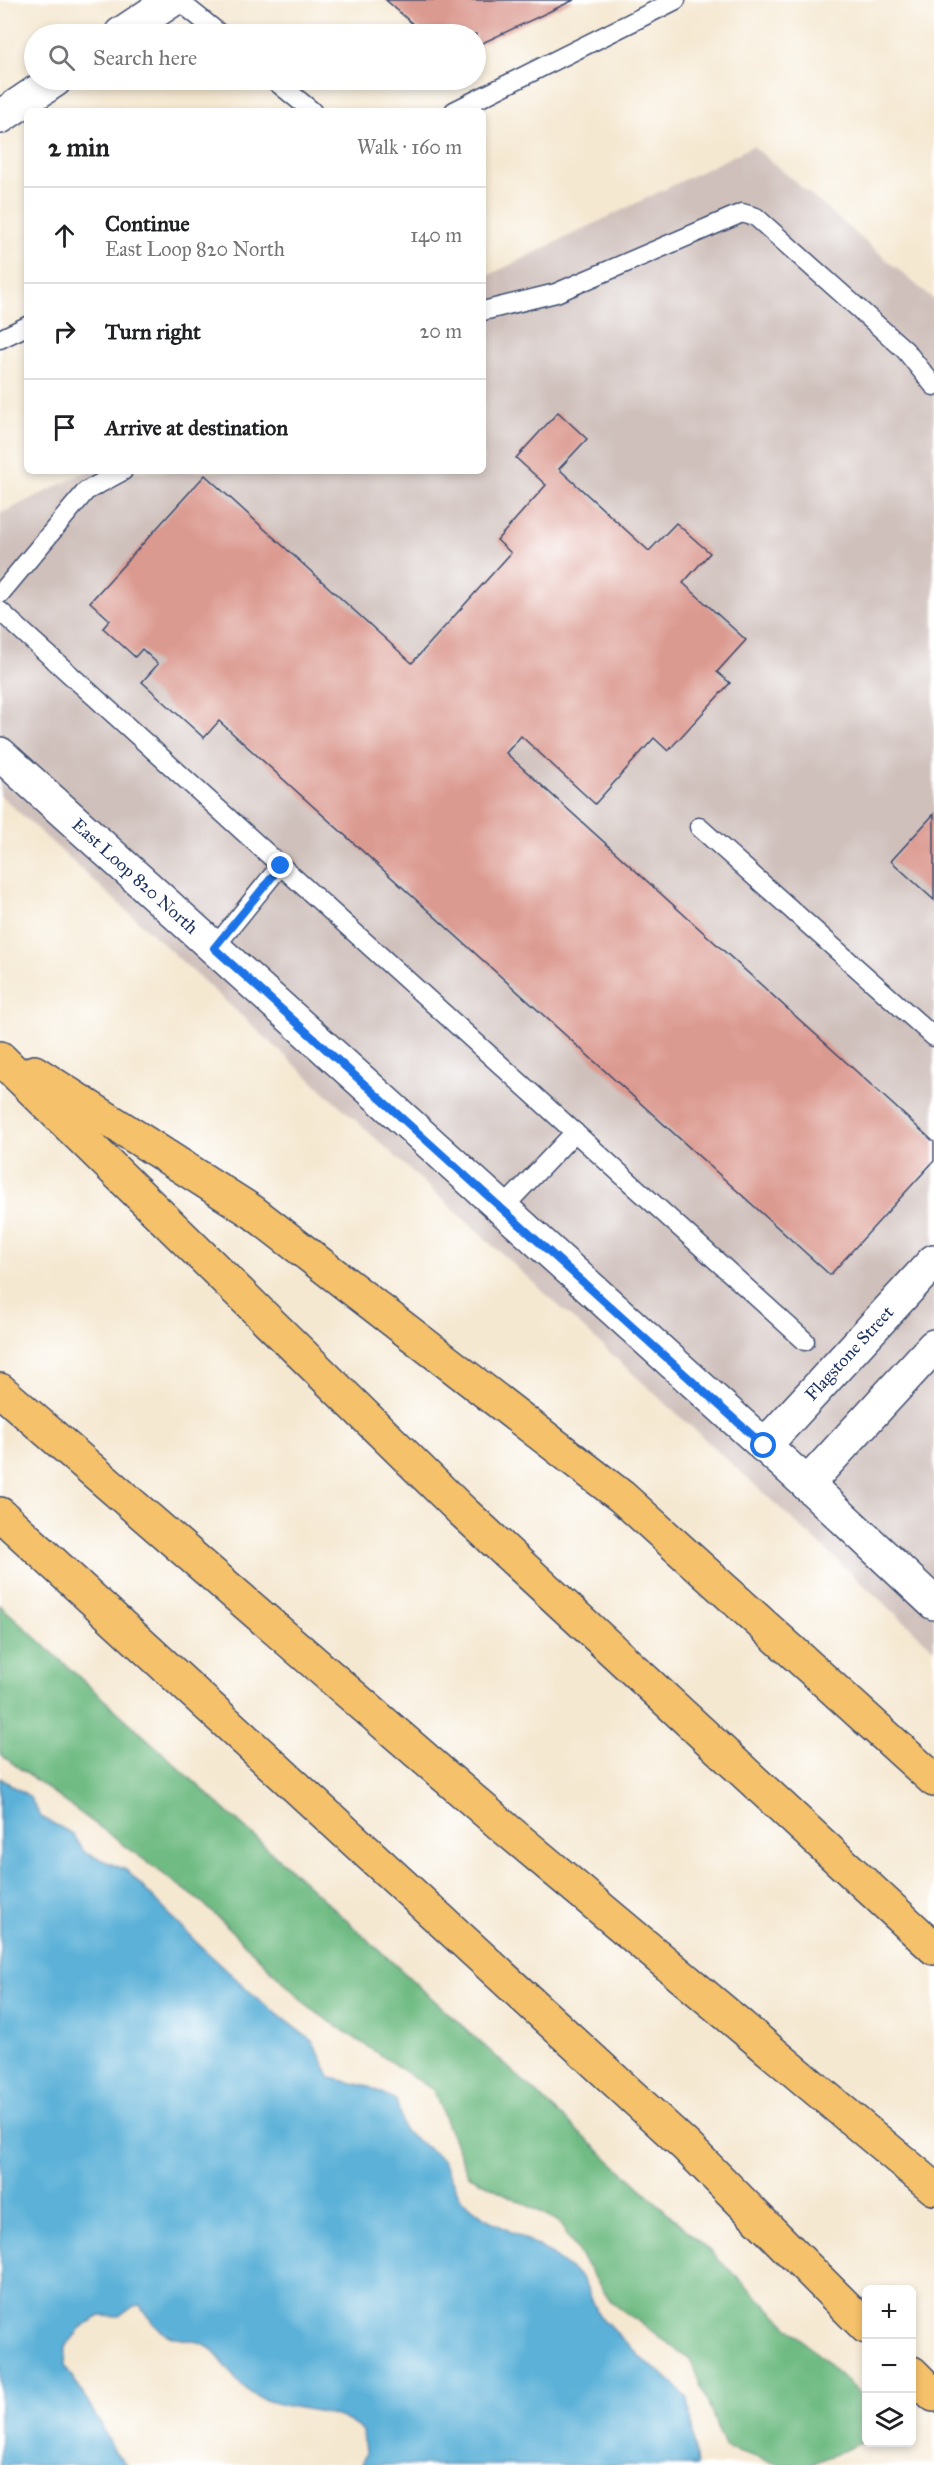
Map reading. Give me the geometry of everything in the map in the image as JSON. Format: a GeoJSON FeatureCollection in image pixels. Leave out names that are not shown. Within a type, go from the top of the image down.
{"type":"FeatureCollection","features":[{"type":"Feature","properties":{"kind":"highway"},"geometry":{"type":"LineString","coordinates":[[0,1050],[253,1212],[622,1497],[934,1780]]}},
{"type":"Feature","properties":{"kind":"highway"},"geometry":{"type":"LineString","coordinates":[[0,1058],[462,1511],[934,1948]]}},
{"type":"Feature","properties":{"kind":"highway"},"geometry":{"type":"LineString","coordinates":[[0,1390],[506,1829],[934,2188]]}},
{"type":"Feature","properties":{"kind":"highway"},"geometry":{"type":"LineString","coordinates":[[0,1514],[686,2146],[862,2322]]}},
{"type":"Feature","properties":{"kind":"highway"},"geometry":{"type":"LineString","coordinates":[[916,2377],[934,2395]]}},
{"type":"Feature","properties":{"kind":"street"},"geometry":{"type":"LineString","coordinates":[[136,24],[172,0]]}},
{"type":"Feature","properties":{"kind":"street"},"geometry":{"type":"LineString","coordinates":[[0,117],[40,90]]}},
{"type":"Feature","properties":{"kind":"street","name":"East Loop 820 North"},"geometry":{"type":"LineString","coordinates":[[0,754],[807,1484],[934,1603]]}},
{"type":"Feature","properties":{"kind":"street","name":"Flagstone Street"},"geometry":{"type":"LineString","coordinates":[[764,1446],[934,1261]]}},
{"type":"Feature","properties":{"kind":"street"},"geometry":{"type":"LineString","coordinates":[[807,1484],[934,1346]]}},
{"type":"Feature","properties":{"kind":"lane"},"geometry":{"type":"LineString","coordinates":[[178,0],[208,24]]}},
{"type":"Feature","properties":{"kind":"lane"},"geometry":{"type":"LineString","coordinates":[[460,108],[675,0]]}},
{"type":"Feature","properties":{"kind":"lane"},"geometry":{"type":"LineString","coordinates":[[286,90],[308,108]]}},
{"type":"Feature","properties":{"kind":"lane"},"geometry":{"type":"LineString","coordinates":[[486,309],[556,293],[742,213],[756,218],[905,350],[934,386]]}},
{"type":"Feature","properties":{"kind":"lane"},"geometry":{"type":"LineString","coordinates":[[0,339],[24,327]]}},
{"type":"Feature","properties":{"kind":"lane"},"geometry":{"type":"LineString","coordinates":[[0,594],[86,491],[117,474]]}},
{"type":"Feature","properties":{"kind":"lane"},"geometry":{"type":"LineString","coordinates":[[0,611],[805,1341]]}},
{"type":"Feature","properties":{"kind":"lane"},"geometry":{"type":"LineString","coordinates":[[699,827],[934,1037]]}},
{"type":"Feature","properties":{"kind":"lane"},"geometry":{"type":"LineString","coordinates":[[214,948],[281,866]]}},
{"type":"Feature","properties":{"kind":"lane"},"geometry":{"type":"LineString","coordinates":[[502,1209],[575,1132]]}},
{"type":"Feature","properties":{"kind":"shaded area"},"geometry":{"type":"Polygon","coordinates":[[[753,146],[934,300],[934,1649],[0,795],[0,514],[82,474],[486,474],[486,277],[753,146]]]}},
{"type":"Feature","properties":{"kind":"green space"},"geometry":{"type":"Polygon","coordinates":[[[0,1605],[704,2246],[862,2396],[862,2443],[809,2465],[780,2465],[725,2447],[690,2359],[610,2301],[558,2221],[468,2175],[433,2090],[311,2009],[203,1903],[0,1754],[0,1605]]]}},
{"type":"Feature","properties":{"kind":"water"},"geometry":{"type":"Polygon","coordinates":[[[0,1778],[29,1796],[41,1817],[73,1834],[85,1853],[126,1870],[197,1943],[258,1999],[313,2042],[331,2078],[369,2087],[396,2100],[404,2131],[441,2158],[461,2199],[485,2218],[543,2249],[582,2278],[599,2315],[643,2360],[670,2380],[688,2399],[697,2465],[362,2465],[365,2453],[363,2432],[351,2423],[323,2412],[265,2400],[251,2393],[239,2383],[207,2346],[199,2342],[172,2337],[162,2332],[140,2305],[134,2306],[119,2317],[100,2316],[83,2326],[66,2346],[65,2366],[115,2452],[126,2465],[0,2465],[0,1778]]]}},
{"type":"Feature","properties":{"kind":"building"},"geometry":{"type":"Polygon","coordinates":[[[386,0],[574,0],[486,41],[486,24],[413,24],[386,0]]]}},
{"type":"Feature","properties":{"kind":"building"},"geometry":{"type":"Polygon","coordinates":[[[558,412],[587,439],[559,469],[649,551],[676,523],[710,553],[683,583],[746,640],[717,672],[730,683],[668,751],[654,738],[595,804],[521,736],[506,753],[934,1142],[934,1161],[830,1275],[219,721],[204,738],[142,682],[158,664],[142,649],[135,657],[103,628],[110,620],[90,602],[205,475],[412,663],[511,553],[497,540],[546,485],[516,458],[558,412]]]}},
{"type":"Feature","properties":{"kind":"building"},"geometry":{"type":"Polygon","coordinates":[[[934,814],[934,900],[891,861],[934,814]]]}},
{"type":"Feature","properties":{"kind":"route"},"geometry":{"type":"LineString","coordinates":[[281,866],[214,948],[764,1446]]}}]}
